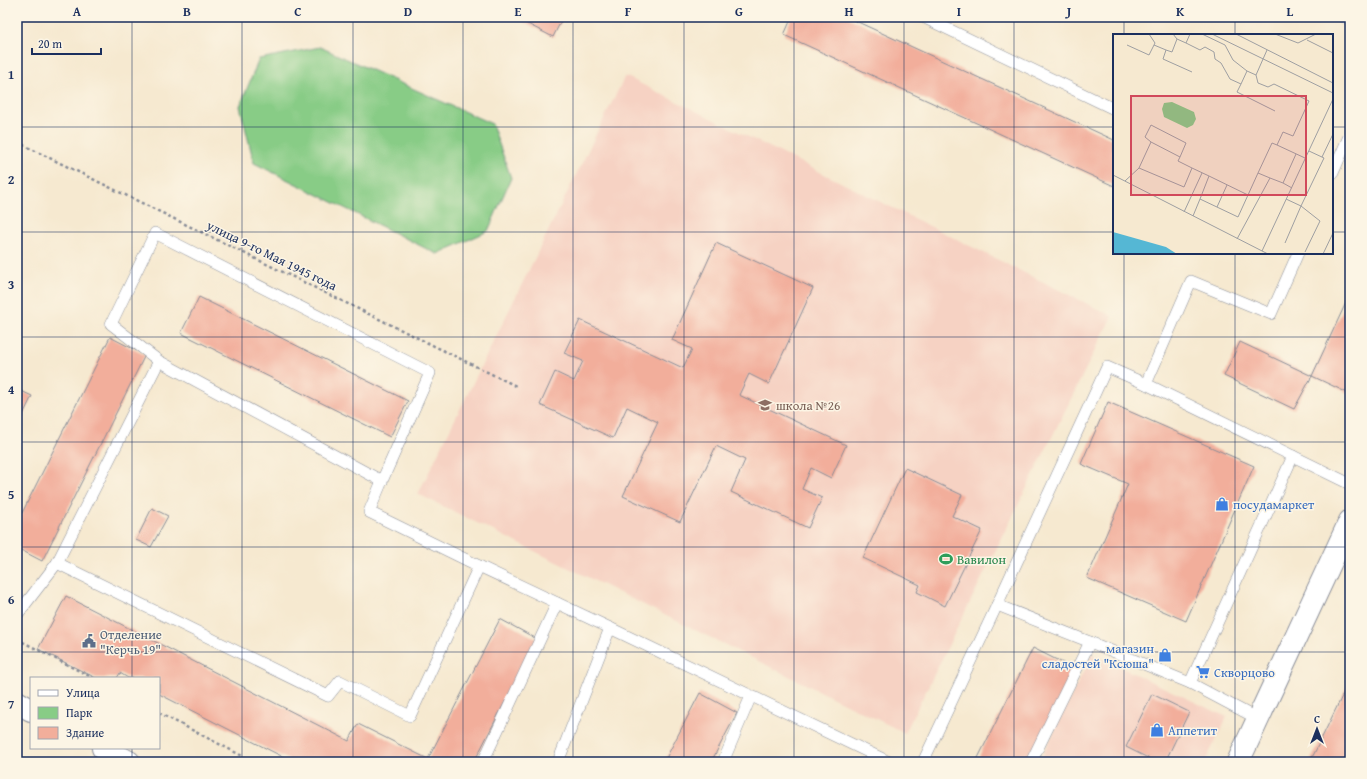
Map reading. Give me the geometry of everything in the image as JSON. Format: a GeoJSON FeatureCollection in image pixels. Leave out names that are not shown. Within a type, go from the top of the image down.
{"type":"FeatureCollection","features":[{"type":"Feature","properties":{"kind":"main road"},"geometry":{"type":"LineString","coordinates":[[1238,762],[1350,521]]}},
{"type":"Feature","properties":{"kind":"main road"},"geometry":{"type":"LineString","coordinates":[[17,702],[30,709]]}},
{"type":"Feature","properties":{"kind":"main road"},"geometry":{"type":"LineString","coordinates":[[104,749],[129,762]]}},
{"type":"Feature","properties":{"kind":"lane"},"geometry":{"type":"LineString","coordinates":[[923,17],[1113,109]]}},
{"type":"Feature","properties":{"kind":"lane"},"geometry":{"type":"LineString","coordinates":[[1344,17],[1350,20]]}},
{"type":"Feature","properties":{"kind":"lane"},"geometry":{"type":"LineString","coordinates":[[1333,173],[1350,134]]}},
{"type":"Feature","properties":{"kind":"lane"},"geometry":{"type":"LineString","coordinates":[[382,481],[159,361],[111,324],[155,232],[430,373],[369,512],[889,762]]}},
{"type":"Feature","properties":{"kind":"lane"},"geometry":{"type":"LineString","coordinates":[[1146,384],[1191,281],[1271,314],[1298,254]]}},
{"type":"Feature","properties":{"kind":"lane"},"geometry":{"type":"LineString","coordinates":[[17,614],[57,563],[159,361]]}},
{"type":"Feature","properties":{"kind":"lane"},"geometry":{"type":"LineString","coordinates":[[923,762],[998,605],[1108,367],[1146,384],[1350,484]]}},
{"type":"Feature","properties":{"kind":"lane"},"geometry":{"type":"LineString","coordinates":[[1190,683],[1294,456]]}},
{"type":"Feature","properties":{"kind":"lane"},"geometry":{"type":"LineString","coordinates":[[57,563],[328,696],[340,681],[410,716],[479,566]]}},
{"type":"Feature","properties":{"kind":"lane"},"geometry":{"type":"LineString","coordinates":[[483,762],[557,602]]}},
{"type":"Feature","properties":{"kind":"lane"},"geometry":{"type":"LineString","coordinates":[[998,605],[1190,683],[1258,719]]}},
{"type":"Feature","properties":{"kind":"lane"},"geometry":{"type":"LineString","coordinates":[[558,762],[610,628]]}},
{"type":"Feature","properties":{"kind":"lane"},"geometry":{"type":"LineString","coordinates":[[1031,762],[1090,642]]}},
{"type":"Feature","properties":{"kind":"lane"},"geometry":{"type":"LineString","coordinates":[[723,762],[751,696]]}},
{"type":"Feature","properties":{"kind":"path","name":"улица 9-го Мая 1945 года"},"geometry":{"type":"LineString","coordinates":[[17,142],[518,387]]}},
{"type":"Feature","properties":{"kind":"path"},"geometry":{"type":"LineString","coordinates":[[17,639],[90,677]]}},
{"type":"Feature","properties":{"kind":"path"},"geometry":{"type":"LineString","coordinates":[[160,714],[254,762]]}},
{"type":"Feature","properties":{"kind":"shaded area","name":"школа №26"},"geometry":{"type":"Polygon","coordinates":[[[625,76],[1112,316],[905,733],[418,494],[625,76]]]}},
{"type":"Feature","properties":{"kind":"shaded area"},"geometry":{"type":"Polygon","coordinates":[[[1092,654],[1227,717],[1205,762],[1039,762],[1092,654]]]}},
{"type":"Feature","properties":{"kind":"green space"},"geometry":{"type":"Polygon","coordinates":[[[320,47],[492,124],[511,178],[488,231],[437,254],[254,163],[240,106],[259,59],[320,47]]]}},
{"type":"Feature","properties":{"kind":"building"},"geometry":{"type":"Polygon","coordinates":[[[514,17],[563,17],[553,37],[514,17]]]}},
{"type":"Feature","properties":{"kind":"building"},"geometry":{"type":"Polygon","coordinates":[[[792,17],[847,17],[1113,140],[1113,186],[784,35],[792,17]]]}},
{"type":"Feature","properties":{"kind":"building"},"geometry":{"type":"Polygon","coordinates":[[[716,243],[813,288],[769,384],[749,374],[739,395],[846,445],[831,478],[811,468],[802,489],[822,498],[808,528],[731,492],[745,460],[716,446],[680,522],[623,496],[658,422],[627,407],[613,438],[540,405],[555,372],[574,381],[583,361],[564,353],[580,320],[683,368],[692,349],[672,340],[716,243]]]}},
{"type":"Feature","properties":{"kind":"building"},"geometry":{"type":"Polygon","coordinates":[[[1350,294],[1350,394],[1312,376],[1350,294]]]}},
{"type":"Feature","properties":{"kind":"building"},"geometry":{"type":"Polygon","coordinates":[[[199,297],[408,401],[390,437],[181,333],[199,297]]]}},
{"type":"Feature","properties":{"kind":"building"},"geometry":{"type":"Polygon","coordinates":[[[110,337],[145,355],[42,561],[17,548],[17,523],[110,337]]]}},
{"type":"Feature","properties":{"kind":"building"},"geometry":{"type":"Polygon","coordinates":[[[1240,342],[1312,376],[1294,409],[1224,376],[1240,342]]]}},
{"type":"Feature","properties":{"kind":"building"},"geometry":{"type":"Polygon","coordinates":[[[17,389],[32,396],[17,427],[17,389]]]}},
{"type":"Feature","properties":{"kind":"building"},"geometry":{"type":"Polygon","coordinates":[[[1108,402],[1254,466],[1186,621],[1087,578],[1128,484],[1081,464],[1108,402]]]}},
{"type":"Feature","properties":{"kind":"building"},"geometry":{"type":"Polygon","coordinates":[[[905,468],[962,495],[952,516],[982,530],[945,606],[917,592],[920,585],[863,558],[905,468]]]}},
{"type":"Feature","properties":{"kind":"building"},"geometry":{"type":"Polygon","coordinates":[[[152,508],[168,516],[151,547],[136,540],[152,508]]]}},
{"type":"Feature","properties":{"kind":"building"},"geometry":{"type":"Polygon","coordinates":[[[66,596],[349,741],[358,724],[428,759],[427,762],[342,762],[338,760],[337,762],[293,762],[160,695],[160,677],[126,677],[120,673],[118,677],[94,677],[38,649],[66,596]]]}},
{"type":"Feature","properties":{"kind":"building"},"geometry":{"type":"Polygon","coordinates":[[[500,619],[537,639],[474,762],[433,762],[428,759],[500,619]]]}},
{"type":"Feature","properties":{"kind":"building"},"geometry":{"type":"Polygon","coordinates":[[[1033,648],[1075,669],[1028,762],[976,762],[1033,648]]]}},
{"type":"Feature","properties":{"kind":"building"},"geometry":{"type":"Polygon","coordinates":[[[1350,680],[1350,762],[1310,762],[1350,680]]]}},
{"type":"Feature","properties":{"kind":"building"},"geometry":{"type":"Polygon","coordinates":[[[700,693],[737,713],[711,762],[664,762],[700,693]]]}},
{"type":"Feature","properties":{"kind":"building","name":"Аппетит"},"geometry":{"type":"Polygon","coordinates":[[[1152,694],[1189,712],[1165,762],[1156,762],[1126,747],[1152,694]]]}},
{"type":"Feature","properties":{"kind":"place","name":"школа №26"},"geometry":{"type":"Point","coordinates":[765,405]}},
{"type":"Feature","properties":{"kind":"place","name":"посудамаркет"},"geometry":{"type":"Point","coordinates":[1222,504]}},
{"type":"Feature","properties":{"kind":"place","name":"Вавилон"},"geometry":{"type":"Point","coordinates":[946,559]}},
{"type":"Feature","properties":{"kind":"place","name":"Отделение \"Керчь 19\""},"geometry":{"type":"Point","coordinates":[89,641]}},
{"type":"Feature","properties":{"kind":"place","name":"магазин сладостей \"Ксюша\""},"geometry":{"type":"Point","coordinates":[1165,655]}},
{"type":"Feature","properties":{"kind":"place","name":"Скворцово"},"geometry":{"type":"Point","coordinates":[1203,672]}},
{"type":"Feature","properties":{"kind":"place","name":"Аппетит"},"geometry":{"type":"Point","coordinates":[1157,730]}}]}
